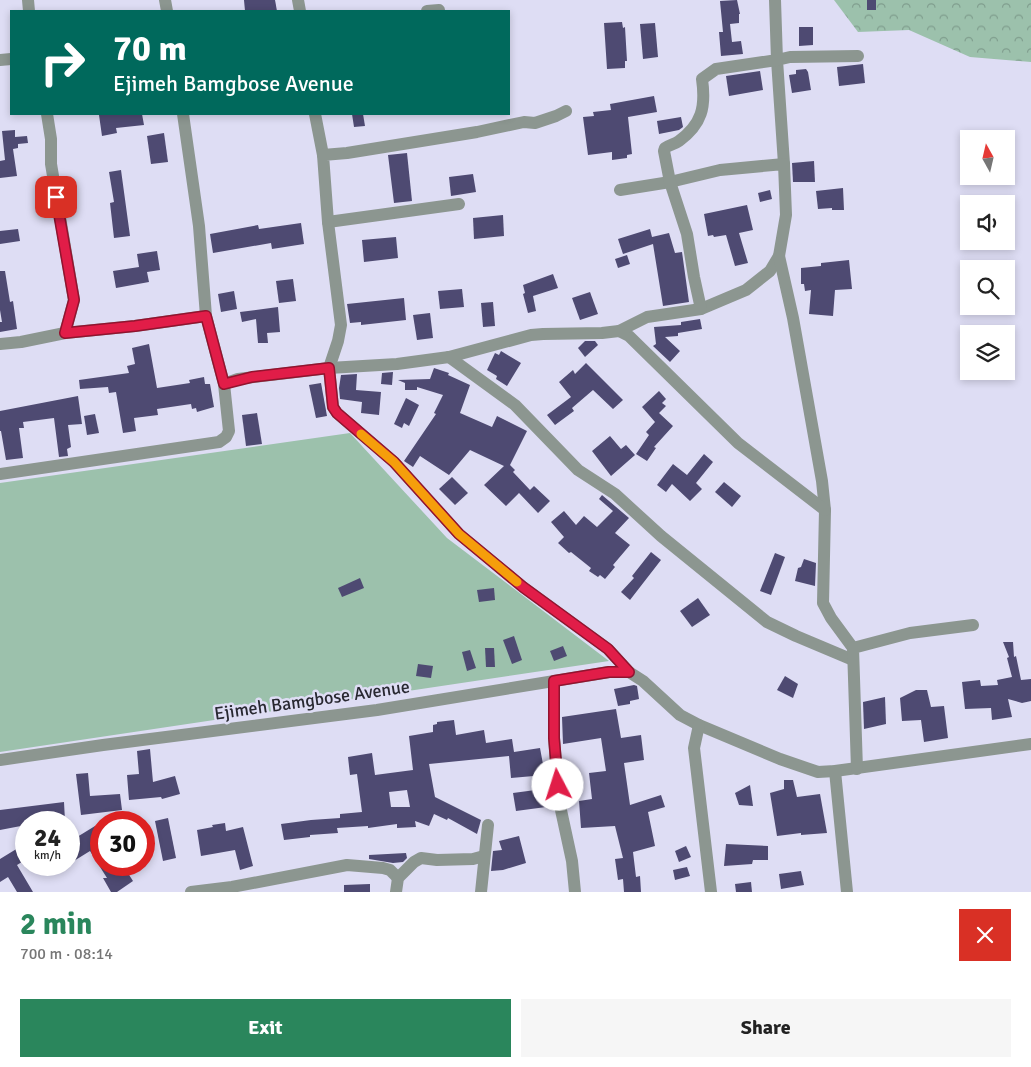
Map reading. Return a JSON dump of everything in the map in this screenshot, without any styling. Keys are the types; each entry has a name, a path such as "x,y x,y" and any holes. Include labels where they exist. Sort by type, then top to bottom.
{"street":[{"path":"224,384 252,377 329,368 397,364 449,357 531,335 619,331 647,317 701,309 746,290 770,272 779,256 786,215 777,60 776,0"},
{"path":"701,309 687,234 670,182 664,151 668,146 677,142 693,129 700,119 704,90 702,79 716,69 777,60 790,56 858,56"},
{"path":"323,155 347,153 477,132 524,122 535,122 566,112"},
{"path":"47,115 51,139 51,164 74,300 65,333"},
{"path":"0,474 219,442 226,437 229,431 224,384 206,316 199,226 183,115"},
{"path":"315,115 323,155 328,222 342,324 329,368 333,407 337,413 394,462 459,534 523,587 608,649 629,672 643,681 680,715 699,725 818,772 858,769 1031,744"},
{"path":"620,190 670,182 720,170 784,164"},
{"path":"328,222 459,204"},
{"path":"779,256 793,318 822,481 825,510 823,603 853,654 858,769"},
{"path":"0,344 21,342 65,333 206,316"},
{"path":"619,331 629,336 738,443 825,510"},
{"path":"449,357 515,405 578,470 616,494 662,536 767,622 796,636 853,654 910,633 973,625"},
{"name":"Ejimeh Bamgbose Avenue","path":"0,760 377,710 609,672 629,672"},
{"path":"554,681 554,738 559,801 572,861 575,892"},
{"path":"699,725 694,748 711,892"},
{"path":"834,771 847,892"},
{"path":"481,892 488,825"},
{"path":"396,892 398,878 414,862 422,858 437,860 473,859 484,856"},
{"path":"191,892 232,887 347,865 383,868 390,870 398,878"}],"green space":[{"path":"834,0 1031,0 1031,62 970,57 909,30 858,32"},
{"path":"350,433 447,538 609,661 0,752 0,483"}],"building":[{"path":"244,0 275,0 277,10 245,10"},
{"path":"737,0 740,14 739,23 730,24 732,42 741,41 743,54 721,56 719,32 723,32 720,1"},
{"path":"867,0 876,0 876,10 867,10"},
{"path":"622,22 623,28 625,27 627,61 625,61 625,68 607,69 604,23"},
{"path":"655,23 658,57 643,59 640,24"},
{"path":"799,27 813,27 813,45 799,46"},
{"path":"863,64 865,83 839,86 837,67"},
{"path":"806,69 811,90 792,93 789,75 796,74 796,70"},
{"path":"760,71 763,90 729,96 726,76"},
{"path":"654,96 657,112 628,117 632,154 627,155 627,158 612,160 612,152 588,155 583,117 594,116 593,112 611,110 610,104"},
{"path":"99,115 142,115 144,125 116,128 117,133 102,136"},
{"path":"352,115 363,115 365,126 354,127"},
{"path":"681,117 683,127 679,130 659,134 657,121"},
{"path":"15,130 15,137 27,136 28,143 18,144 18,148 13,149 17,176 0,178 0,161 5,160 2,131"},
{"path":"164,133 168,162 151,164 147,136"},
{"path":"407,153 412,201 394,203 388,155"},
{"path":"814,161 815,182 793,182 792,163"},
{"path":"121,170 130,236 114,238 110,203 114,202 109,172"},
{"path":"473,174 476,192 451,196 449,177"},
{"path":"843,188 844,210 832,210 832,208 818,209 816,191"},
{"path":"770,190 772,199 760,202 758,193"},
{"path":"747,205 753,230 739,233 748,263 735,266 726,235 708,236 704,214"},
{"path":"503,215 504,236 474,239 473,218"},
{"path":"301,223 304,244 272,249 271,243 213,253 210,234 258,225 259,229"},
{"path":"18,229 20,241 0,244 0,231"},
{"path":"650,229 652,237 669,233 675,253 682,252 689,302 663,306 653,244 623,254 618,239"},
{"path":"396,237 398,258 364,262 362,240"},
{"path":"157,251 160,270 147,272 149,282 116,288 113,271 139,267 137,254"},
{"path":"627,255 630,264 618,268 615,259"},
{"path":"849,260 852,289 835,290 833,316 809,314 811,290 805,291 804,284 801,284 801,268 821,266 821,263"},
{"path":"0,271 5,271 10,302 13,301 17,329 0,332 0,322 2,322 0,310"},
{"path":"553,274 558,288 533,296 536,311 528,313 523,294 525,293 523,285"},
{"path":"293,279 296,301 279,303 276,281"},
{"path":"462,289 464,307 440,309 438,291"},
{"path":"234,291 237,309 221,312 218,294"},
{"path":"590,292 598,314 580,320 572,298"},
{"path":"404,298 406,320 361,325 361,322 350,323 347,304"},
{"path":"493,302 495,326 483,327 481,303"},
{"path":"278,307 280,332 267,333 268,343 258,343 256,319 242,322 240,312"},
{"path":"430,313 433,338 417,340 413,315"},
{"path":"700,319 702,329 678,333 678,336 665,337 680,351 670,362 653,346 656,344 654,327 681,325 681,322"},
{"path":"585,341 595,341 598,345 585,357 578,348"},
{"path":"149,344 157,388 190,383 189,380 204,377 205,384 210,384 214,407 197,412 196,408 192,409 191,404 157,409 158,415 134,418 136,431 123,433 116,392 109,393 108,387 80,389 79,380 129,373 127,366 135,364 132,348"},
{"path":"501,351 521,363 507,386 496,379 497,376 487,370 495,353 499,355"},
{"path":"586,363 623,400 613,409 593,390 572,408 574,411 555,425 547,415 571,397 559,382 573,370 575,374"},
{"path":"434,368 449,373 448,375 470,385 460,413 492,427 497,416 527,431 510,465 515,470 513,472 530,490 534,486 550,501 538,513 519,493 506,506 484,485 504,466 470,450 449,475 420,456 413,467 404,461 436,414 434,413 443,395 417,387 417,390 405,390 405,383 398,380 430,379"},
{"path":"393,372 392,385 381,384 382,373"},
{"path":"357,374 356,390 381,392 379,415 361,413 362,402 340,399 341,375"},
{"path":"321,383 327,416 316,418 309,385"},
{"path":"659,391 666,399 662,403 666,406 659,413 673,426 654,447 656,448 647,461 636,454 649,435 646,432 655,422 642,407"},
{"path":"78,396 82,424 68,425 71,447 67,449 68,456 59,457 54,418 23,422 24,428 19,428 23,458 6,460 0,431 0,411"},
{"path":"406,398 419,405 409,426 404,423 402,428 394,424"},
{"path":"257,413 262,444 246,446 242,415"},
{"path":"95,414 99,433 87,435 84,416"},
{"path":"610,436 621,449 626,445 635,455 611,476 592,451"},
{"path":"704,454 713,462 696,483 702,489 690,501 672,484 666,492 657,485 673,464 687,475"},
{"path":"452,477 468,493 455,505 439,489"},
{"path":"724,482 741,496 732,507 715,492"},
{"path":"602,495 629,518 615,533 630,545 613,565 615,567 605,579 589,571 591,568 558,543 564,537 551,522 564,511 576,525 584,516 597,527 613,511 599,499"},
{"path":"651,552 661,560 630,600 621,592 634,578 632,576"},
{"path":"775,553 785,557 771,595 760,591"},
{"path":"804,559 816,563 815,586 795,581 798,568 801,567"},
{"path":"360,578 364,588 342,597 338,588"},
{"path":"494,588 495,600 479,602 477,590"},
{"path":"698,598 710,615 692,627 680,611"},
{"path":"514,636 522,660 512,664 503,640"},
{"path":"1003,642 1013,642 1014,657 1016,656 1021,680 1031,679 1031,701 1022,703 1008,699 1012,717 992,720 991,708 965,709 962,682 980,680 981,686 998,685 997,680 1012,677 1007,658 1009,657"},
{"path":"563,646 567,656 554,661 550,651"},
{"path":"485,648 494,648 495,667 486,667"},
{"path":"470,650 476,668 467,671 462,652"},
{"path":"418,664 433,666 431,678 416,676"},
{"path":"785,676 798,684 793,698 777,690"},
{"path":"637,686 639,699 630,701 630,704 618,706 614,689"},
{"path":"916,690 927,690 931,707 944,706 948,738 924,742 921,720 902,721 900,698"},
{"path":"885,697 886,724 864,729 863,702"},
{"path":"616,709 621,738 641,735 644,760 624,763 630,805 661,795 665,807 648,812 655,846 633,852 636,877 640,876 641,892 624,892 623,879 618,880 615,859 623,858 615,826 581,828 579,801 592,799 589,773 606,771 601,738 563,744 562,717"},
{"path":"454,720 456,735 484,730 486,743 512,739 514,752 540,748 545,775 511,778 509,756 429,764 435,797 481,820 477,834 448,818 447,820 434,814 429,826 415,821 416,827 397,828 397,824 368,828 368,826 337,828 338,833 310,835 310,837 284,840 281,824 340,818 340,814 362,812 357,774 350,775 348,757 372,753 375,775 413,770 409,736 433,732 433,725 437,724 437,722","holes":["407,790 410,807 391,807 389,792"]},
{"path":"150,749 153,782 175,776 180,794 162,799 161,797 129,800 127,775 139,774 137,751"},
{"path":"88,773 90,796 120,794 122,810 90,811 90,814 81,815 76,774"},
{"path":"784,780 793,780 797,797 820,794 827,833 801,835 801,833 777,836 770,793 784,789"},
{"path":"750,785 753,806 739,805 735,793"},
{"path":"543,789 546,807 516,811 513,793"},
{"path":"64,802 64,811 15,811 15,827 0,830 0,810"},
{"path":"168,818 176,858 163,861 155,821"},
{"path":"225,823 226,831 243,827 253,866 240,870 235,850 201,856 197,830"},
{"path":"90,829 90,851 80,857 80,835"},
{"path":"519,836 526,863 503,870 491,871 493,851 502,850 499,841"},
{"path":"726,844 768,846 768,860 753,860 752,864 724,866"},
{"path":"686,846 691,857 679,862 675,851"},
{"path":"15,850 15,876 24,876 33,892 17,892 8,877 0,882 0,859"},
{"path":"406,853 407,858 403,862 393,863 369,859 369,855"},
{"path":"687,867 690,876 675,880 673,870"},
{"path":"801,871 804,885 781,889 779,874"},
{"path":"106,876 130,876 133,881 117,892 111,892 103,878 107,878"},
{"path":"751,882 752,892 736,892 735,884"},
{"path":"370,884 370,892 344,892 344,885"}],"slow traffic":[{"path":"361,434 394,462 459,534 517,582"}],"route":[{"path":"56,197 74,300 65,333 206,316 224,384 252,377 329,368 333,407 337,413 394,462 459,534 523,587 608,649 629,672 609,672 554,681 554,738 558,785"}]}
